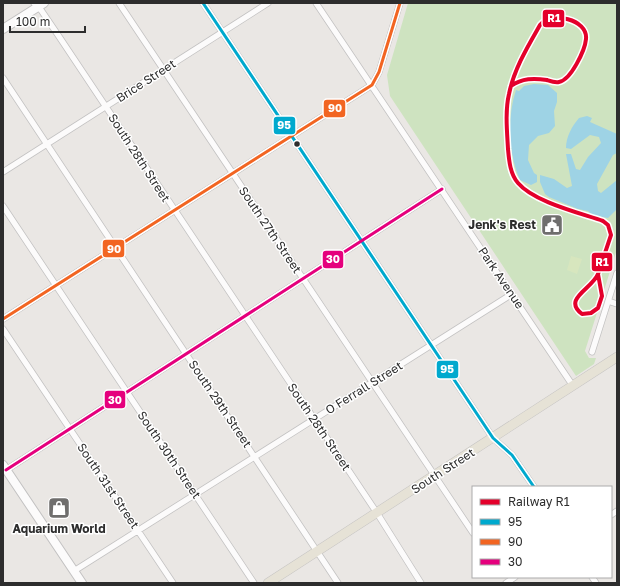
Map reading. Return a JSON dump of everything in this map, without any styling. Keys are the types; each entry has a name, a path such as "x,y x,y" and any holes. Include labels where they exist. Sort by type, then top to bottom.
{"main road":[{"name":"South Street","path":"268,583 617,357"}],"street":[{"name":"South 27th Street","path":"119,3 472,532"},
{"path":"203,3 493,438 512,455 533,486"},
{"name":"Brice Street","path":"3,172 268,3"},
{"name":"Park Avenue","path":"316,3 573,386"},
{"path":"3,319 291,137 373,88 380,72 400,3"},
{"path":"3,29 38,5"},
{"name":"South 28th Street","path":"38,5 174,211 377,513 421,583"},
{"name":"South 29th Street","path":"3,78 185,354 256,457 338,583"},
{"path":"82,583 4,468 70,429 442,189"},
{"name":"South 30th Street","path":"3,206 254,583"},
{"path":"592,352 617,273"},
{"name":"O Ferrall Street","path":"74,571 512,294"},
{"path":"608,301 617,304"},
{"name":"South 31st Street","path":"3,329 173,583"}],"green space":[{"path":"408,3 617,3 617,249 585,351 589,358 596,358 594,364 576,376 390,96 387,75"},
{"path":"571,256 582,259 577,274 567,270"}],"water":[{"path":"534,84 548,85 557,93 557,102 554,111 555,126 549,133 538,136 529,145 528,160 534,173 537,175 537,182 531,185 520,180 516,169 511,147 510,123 516,90 519,91 524,86"},
{"path":"587,116 592,118 590,122 617,134 617,153 613,155 597,184 598,191 601,193 617,180 617,209 608,218 592,215 588,211 578,209 549,197 545,194 540,182 540,175 554,179 567,188 572,186 566,154 571,154 576,169 580,170 588,157 601,143 599,137 590,135 571,149 566,148 568,136 574,125 579,118"}],"rail line":[{"name":"R1","path":"511,86 519,81 528,79 542,79 553,82 564,80 577,64 585,44 585,32 581,26 568,19 560,18 552,18 540,25 522,58 511,85 507,114 508,149 510,167 513,175 525,190 546,201 603,221 608,225 611,235 598,274 602,296 598,308 591,313 582,314 577,309 575,304 580,294 598,274"}],"transit line":[{"name":"95","path":"203,3 493,438 512,455 533,486"},
{"name":"90","path":"3,319 372,85 379,72 400,3"},
{"name":"30","path":"6,470 442,189"}],"place":[{"name":"Jenk's Rest","path":"552,225"},
{"name":"Aquarium World","path":"59,508"}]}
